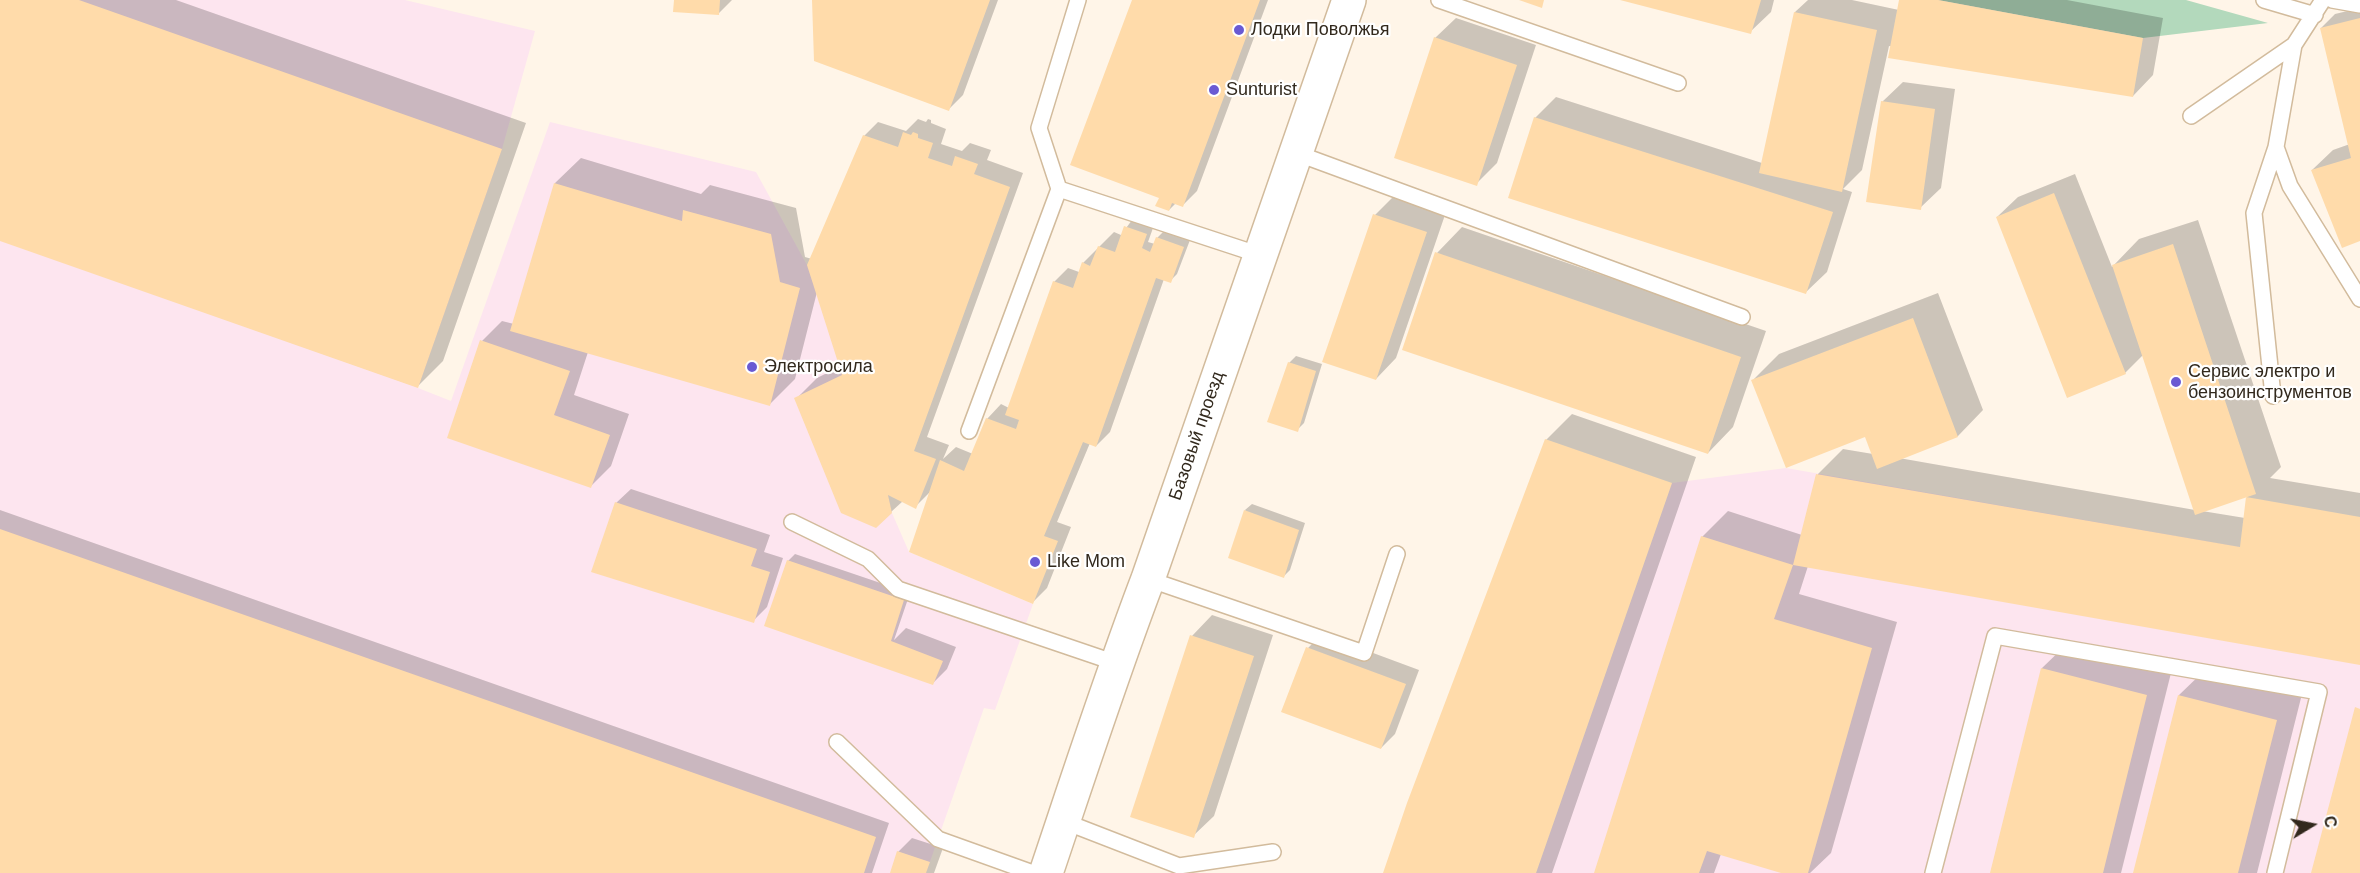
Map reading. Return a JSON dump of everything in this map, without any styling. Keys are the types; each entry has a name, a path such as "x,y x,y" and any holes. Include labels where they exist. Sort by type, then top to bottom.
{"street":[{"name":"Базовый проезд","path":"1046,873 1116,663 1148,579 1349,0"}],"lane":[{"path":"969,431 1059,189 1039,128 1078,0"},
{"path":"1439,0 1678,83"},
{"path":"2264,0 2315,15"},
{"path":"2191,116 2294,45 2323,0"},
{"path":"2332,0 2360,5"},
{"path":"2272,396 2254,213 2276,147 2294,45"},
{"path":"2276,147 2290,186 2360,299"},
{"path":"1296,153 1742,317"},
{"path":"1059,189 1260,255"},
{"path":"792,522 868,559 898,589 1116,663"},
{"path":"1148,579 1364,653 1397,554"},
{"path":"1933,873 1995,636 2319,692 2275,873"},
{"path":"837,742 938,839 1034,873"},
{"path":"1063,821 1179,866 1273,852"}],"shaded area":[{"path":"0,0 405,0 535,31 502,149 418,388 451,401 550,122 756,172 807,265 888,495 892,513 909,552 1033,604 995,710 984,708 926,873 0,873"},
{"path":"1786,468 2360,568 2360,873 1536,873 1672,483"}],"green space":[{"path":"1938,0 2186,0 2268,23 2143,38"}],"building":[{"path":"0,0 79,0 502,149 418,388 0,241"},
{"path":"674,0 720,0 719,15 673,12"},
{"path":"812,0 990,0 949,111 814,61"},
{"path":"1132,0 1260,0 1183,207 1172,203 1169,211 1155,206 1159,198 1070,165"},
{"path":"1519,0 1544,0 1542,8"},
{"path":"1620,0 1761,0 1751,34"},
{"path":"1899,0 1938,0 2143,38 2133,97 1888,58"},
{"path":"1794,12 1877,30 1842,192 1759,173"},
{"path":"2360,18 2360,241 2342,248 2311,170 2351,158 2320,28"},
{"path":"1434,37 1517,65 1477,186 1394,158"},
{"path":"1881,101 1935,109 1921,210 1866,202"},
{"path":"1534,117 1833,212 1806,294 1508,198"},
{"path":"903,132 911,135 913,132 918,134 918,138 933,143 928,158 952,166 955,156 978,164 974,174 1010,187 914,451 936,459 916,509 888,495 892,513 876,528 841,513 794,398 842,375 807,265 863,135 898,147"},
{"path":"554,183 682,221 683,210 771,234 780,282 800,288 770,406 510,331"},
{"path":"2054,193 2126,374 2067,398 1996,217"},
{"path":"1373,214 1427,232 1376,380 1322,362"},
{"path":"1124,226 1147,234 1142,248 1150,252 1156,237 1184,247 1171,283 1156,278 1096,447 1083,442 1044,536 1058,541 1033,604 909,552 940,460 964,471 986,418 1016,429 1019,420 1005,415 1053,281 1073,288 1082,262 1090,266 1098,246 1115,252"},
{"path":"2173,244 2256,494 2195,515 2112,265"},
{"path":"1435,252 1741,357 1708,454 1402,350"},
{"path":"1913,318 1958,437 1877,469 1865,437 1786,468 1751,380"},
{"path":"480,340 570,371 554,415 610,435 591,488 447,438"},
{"path":"1288,362 1316,371 1298,432 1267,422"},
{"path":"1545,439 1672,483 1536,873 1383,873 1407,803"},
{"path":"1816,474 2240,547 2246,497 2360,517 2360,665 1793,565"},
{"path":"615,502 757,549 751,566 770,572 754,623 591,572"},
{"path":"1244,510 1299,530 1284,578 1228,558"},
{"path":"0,529 876,837 864,873 0,873"},
{"path":"1701,536 1793,565 1774,619 1872,648 1808,873 1781,873 1707,851 1699,873 1594,873"},
{"path":"787,560 904,600 891,641 943,661 933,685 764,626"},
{"path":"1190,635 1254,656 1194,838 1130,817"},
{"path":"1306,647 1406,684 1381,749 1281,712"},
{"path":"2041,668 2147,695 2103,873 1990,873"},
{"path":"2178,695 2277,720 2238,873 2133,873"},
{"path":"2355,707 2360,709 2360,873 2311,873"},
{"path":"897,851 930,862 926,873 890,873"}],"place":[{"name":"Лодки Поволжья","path":"1239,30"},
{"name":"Sunturist","path":"1214,90"},
{"name":"Электросила","path":"752,367"},
{"name":"Сервис электро и бензоинструментов","path":"2176,382"},
{"name":"Like Mom","path":"1035,562"}]}
